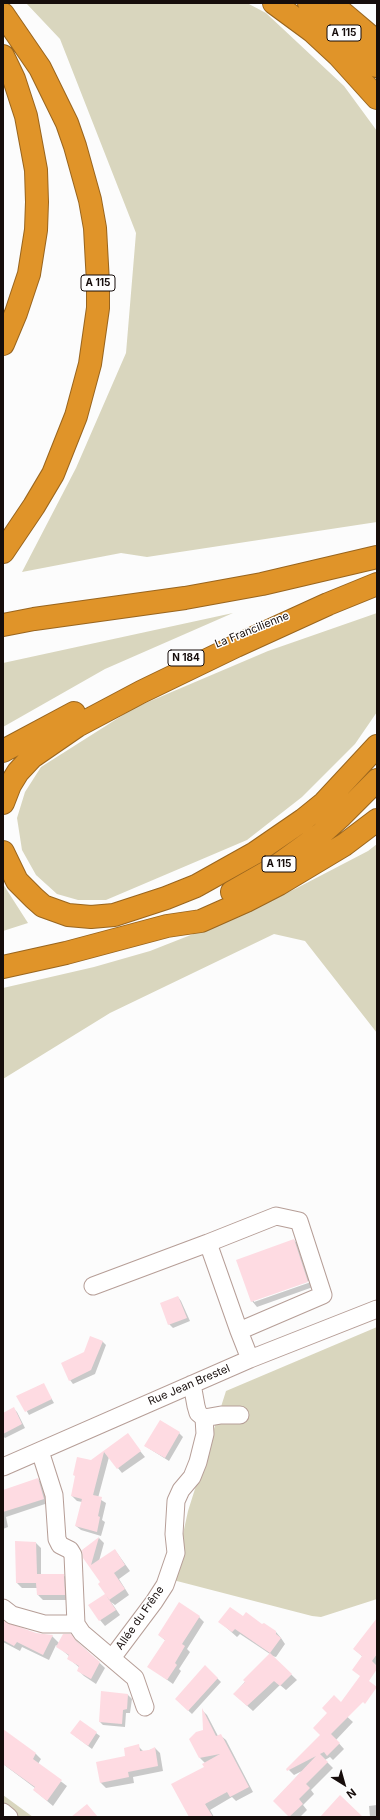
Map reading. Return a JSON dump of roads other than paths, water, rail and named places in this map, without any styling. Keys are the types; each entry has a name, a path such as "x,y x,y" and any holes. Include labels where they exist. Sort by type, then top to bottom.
{"highway":[{"path":"274,3 312,31 334,51 377,98"},
{"name":"A 115","path":"309,3 334,24 377,66"},
{"path":"330,3 377,42"},
{"name":"A 115","path":"3,14 40,68 64,116 75,146 90,200 96,242 98,283 98,308 91,357 84,390 76,416 52,474 34,506 3,552"},
{"path":"3,56 14,79 26,116 36,170 37,202 36,230 29,274 16,313 3,344"},
{"path":"3,625 101,609 185,598 262,584 377,557"},
{"path":"3,804 10,785 18,772 32,757 77,726 161,682 268,631 377,583"},
{"name":"La Francilienne","path":"3,751 107,695 230,638 308,607 377,583"},
{"path":"3,618 101,609"},
{"path":"3,852 17,881 43,906 57,912 81,917 104,916 121,913 196,886 255,853 303,820 324,802 377,746"},
{"name":"A 115","path":"3,967 66,953 168,926 181,914 220,898 274,868 326,830 377,780"},
{"path":"168,926 201,920 246,901 312,866 344,845 377,820"}],"street":[{"path":"93,1286 276,1216 299,1221 322,1295 239,1331"},
{"path":"208,1243 250,1359"},
{"name":"Rue Jean Brestel","path":"3,1467 250,1359 377,1310"},
{"path":"192,1384 198,1413 204,1418 221,1415 240,1415"},
{"name":"Allée du Frêne","path":"112,1658 165,1585 176,1553 174,1534 176,1501 181,1490 192,1477 198,1462 205,1434 204,1418"},
{"path":"40,1450 54,1495 57,1539 60,1545 70,1550 73,1555 76,1624 82,1633 135,1678 146,1707"},
{"path":"3,1608 12,1615 44,1624 76,1624"},
{"path":"3,1812 9,1817"}]}
